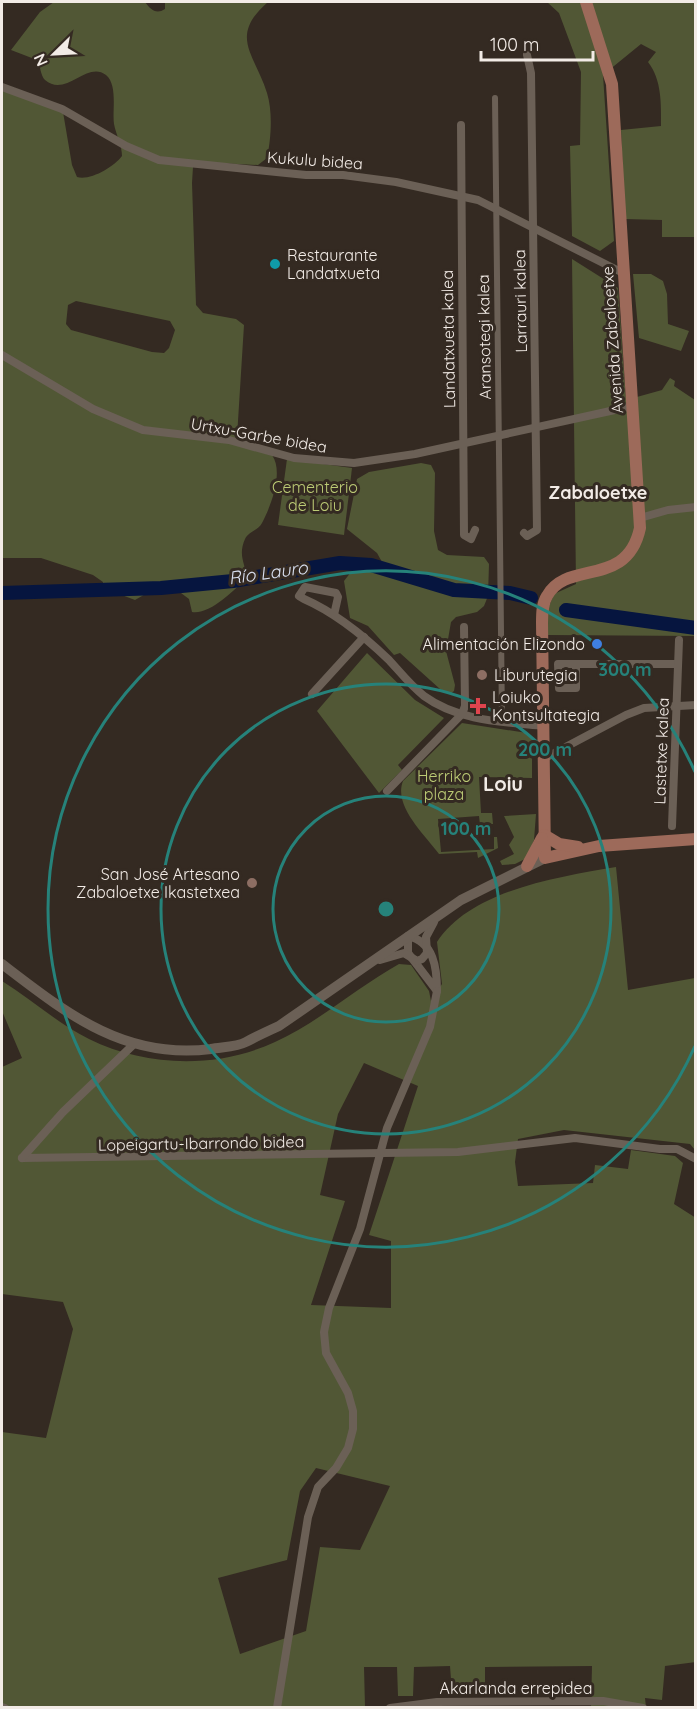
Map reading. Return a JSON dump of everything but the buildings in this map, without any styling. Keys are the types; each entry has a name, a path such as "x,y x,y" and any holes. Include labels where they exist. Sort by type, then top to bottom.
{"main road":[{"name":"Avenida Zabaloetxe","path":"543,726 542,623 544,600 552,589 578,576 615,565 630,554 638,537 640,518 612,84 586,2"},
{"path":"543,726 545,858"},
{"path":"544,833 559,844 585,848"},
{"path":"527,866 544,833"},
{"path":"2,964 74,1017 112,1037 134,1044 174,1050 199,1050 228,1046 246,1042 250,1038 279,1026 440,914 487,885 545,858 585,848 636,842 696,839"},
{"path":"2,957 60,1000 119,1033 149,1041 175,1044 198,1044 244,1035 250,1038"}],"street":[{"name":"Larrauri kalea","path":"524,533 527,536 537,530 531,73 527,55"},
{"name":"Kukulu bidea","path":"2,87 62,109 126,146 159,160 306,175 343,175 396,182 477,200 623,273"},
{"name":"Aransotegi kalea","path":"495,98 501,721"},
{"name":"Landatxueta kalea","path":"461,125 464,535 471,539 475,530"},
{"name":"Urtxu-Garbe bidea","path":"2,355 93,409 127,425 152,432 229,440 294,458 354,463 633,406"},
{"path":"640,518 668,510 696,507"},
{"path":"334,615 338,597 336,593 305,587 301,591 299,596 334,615 364,637 424,696 462,714 543,726"},
{"path":"387,791 462,714 465,706 464,627"},
{"path":"312,694 364,637"},
{"name":"Lastetxe kalea","path":"672,826 679,640"},
{"path":"576,664 678,664"},
{"path":"543,759 626,715 644,708 696,705"},
{"path":"411,959 422,959 427,953 429,928 440,914"},
{"path":"277,1707 308,1517 318,1487 336,1468 348,1448 353,1429 353,1411 348,1393 326,1353 324,1332 329,1308 360,1229 387,1128 430,1027 437,991 433,958 420,938 408,936 406,945 411,959"},
{"path":"362,967 404,953 437,991"},
{"name":"Lopeigartu-Ibarrondo bidea","path":"134,1044 63,1112 22,1158 458,1152 575,1138 660,1149 677,1149 696,1159"},
{"name":"Akarlanda errepidea","path":"390,1707 437,1702 603,1701 643,1707"}],"green space":[{"path":"54,2 145,2 151,9 159,11 165,9 165,2 268,2 256,14 249,26 247,36 251,56 269,100 271,126 267,158 258,165 200,162 193,167 192,183 196,305 203,313 236,319 244,325 237,437 239,441 272,455 277,470 275,489 262,523 247,536 243,545 242,556 246,579 214,606 199,612 192,612 189,599 181,593 149,592 135,600 103,588 103,582 93,575 41,558 2,558 2,88 63,112 72,165 77,177 88,177 101,172 122,156 114,124 112,85 106,75 91,72 61,85 53,84 43,78 37,60 11,50 40,12","holes":["76,301 170,321 175,330 169,348 164,353 152,352 71,330 66,324 68,305"]},
{"path":"547,2 695,2 695,237 662,237 662,220 625,219 621,130 661,126 658,84 648,62 656,52 641,44 603,75 614,241 600,251 572,236 570,146 580,145 581,72 559,13"},
{"path":"572,259 618,288 626,400 662,390 670,378 675,381 674,386 695,400 695,636 548,635 548,609 554,594 576,584"},
{"path":"633,274 651,274 663,281 667,294 668,324 689,331 681,351 639,338"},
{"name":"Cementerio de Loiu","path":"287,459 352,468 344,535 278,525"},
{"path":"421,463 431,465 435,473 434,531 438,550 447,555 484,557 489,564 488,596 484,606 477,612 456,617 451,622 446,651 455,685 454,691 450,694 440,689 400,653 394,655 368,626 350,618 344,581 351,572 376,569 382,562 377,553 347,529 357,479 369,472"},
{"path":"367,653 415,700 444,718 398,765 402,770 379,793 317,711"},
{"name":"Herriko plaza","path":"462,723 527,733 532,739 532,778 479,777 481,813 492,813 493,824 480,825 479,816 438,819 441,852 494,849 494,837 497,837 498,848 478,858 477,852 439,854 412,820 402,800 403,781"},
{"path":"536,814 534,840 527,858 515,864 502,865 500,861 514,854 509,845 514,837 504,816"},
{"path":"616,867 628,990 695,978 695,1150 690,1144 564,1130 518,1139 515,1162 518,1186 593,1183 595,1165 628,1169 631,1150 675,1156 683,1163 674,1204 696,1218 696,1662 665,1666 662,1700 645,1698 646,1707 591,1707 592,1666 485,1667 485,1694 452,1693 450,1666 414,1667 413,1696 398,1696 397,1667 364,1667 365,1707 2,1707 2,1432 46,1438 73,1329 63,1302 2,1294 2,1067 22,1058 2,1011 2,981 66,1026 111,1048 134,1055 182,1061 229,1057 253,1051 291,1034 399,964 411,965 429,991 431,1001 442,984 437,942 452,924 471,910 493,898 543,881","holes":["364,1063 418,1086 369,1235 391,1241 391,1308 311,1305 345,1201 320,1195 338,1114","316,1468 390,1486 360,1550 320,1547 306,1631 240,1654 218,1578 287,1560 300,1491"]}],"waterway":[{"name":"Río Lauro","path":"2,593 161,588 233,581 340,563 371,565 454,590 510,593 531,598"},
{"name":"Río Lauro","path":"566,610 696,628"}],"place":[{"name":"Restaurante Landatxueta","path":"275,264"},
{"name":"Alimentación Elizondo","path":"597,644"},
{"name":"Liburutegia","path":"482,675"},
{"name":"Loiuko Kontsultategia","path":"478,706"},
{"name":"San José Artesano Zabaloetxe Ikastetxea","path":"252,883"}],"district":[{"name":"Zabaloetxe","path":"598,493"},
{"name":"Loiu","path":"503,784"}]}
